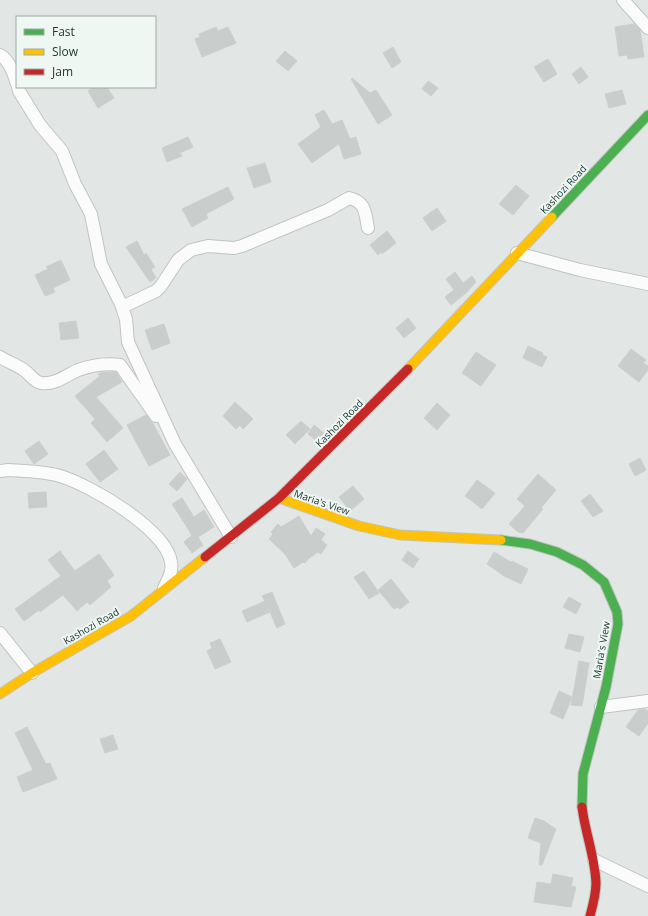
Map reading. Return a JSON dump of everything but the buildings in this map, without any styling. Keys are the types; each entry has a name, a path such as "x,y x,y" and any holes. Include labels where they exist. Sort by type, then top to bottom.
{"main road":[{"name":"Kashozi Road","path":"0,694 32,673 131,616 279,498 402,376 648,115"},
{"name":"Maria's View","path":"279,498 358,526 400,535 502,540 530,544 558,552 582,564 604,582 618,618 618,624 601,707 586,756 582,785 582,812 594,860 597,889 590,916"}],"street":[{"path":"623,0 648,28"},
{"path":"0,55 10,65 16,83"},
{"path":"17,88 40,124 62,151 75,184 92,214 100,264 122,307 126,319 128,342 175,444"},
{"path":"122,307 156,291 178,260 191,250 208,246 234,248 242,246 328,210 349,198 359,201 363,206 368,228"},
{"path":"517,253 580,270 648,284"},
{"path":"0,357 24,370 36,381 41,383 62,379 92,366 106,363 120,365 175,444 231,536"},
{"path":"0,471 60,476 104,496 125,509 145,525 159,539 170,557 172,572 163,591"},
{"path":"0,633 32,673"},
{"path":"601,707 648,701"},
{"path":"594,860 648,886"},
{"path":"636,880 648,875"}],"traffic: fast":[{"path":"552,217 648,115"},
{"path":"501,540 530,544 557,552 583,565 604,582 617,612 618,624 606,687 583,774 582,807"}],"traffic: slow":[{"path":"408,369 552,217"},
{"path":"279,498 359,526 400,535 501,540"},
{"path":"0,694 32,673 131,616 205,557"}],"traffic: jam":[{"path":"205,557 279,498 408,369"},
{"path":"582,807 594,864 596,883 590,916"}]}
